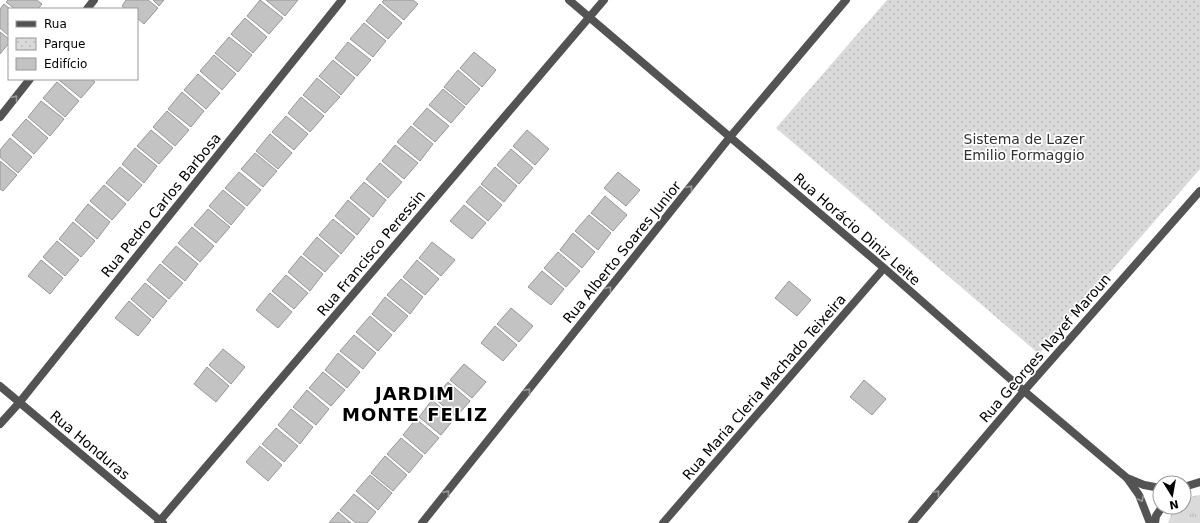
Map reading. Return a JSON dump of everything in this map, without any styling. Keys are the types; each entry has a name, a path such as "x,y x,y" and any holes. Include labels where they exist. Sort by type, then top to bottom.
{"street":[{"path":"88,8 94,0"},
{"name":"Rua Pedro Carlos Barbosa","path":"0,424 20,403 342,0"},
{"name":"Rua Horácio Diniz Leite","path":"569,0 590,16 884,268 1024,391 1127,478 1139,495 1150,523"},
{"name":"Rua Francisco Peressin","path":"160,522 604,0"},
{"name":"Rua Alberto Soares Junior","path":"422,523 730,137 846,0"},
{"path":"0,117 29,80"},
{"name":"Rua Georges Nayef Maroun","path":"912,523 1024,391 1200,191"},
{"name":"Rua Maria Cleria Machado Teixeira","path":"663,523 884,268"},
{"name":"Rua Honduras","path":"0,386 160,522"},
{"name":"Rua Horácio Diniz Leite","path":"1127,478 1152,486"}],"green space":[{"name":"Sistema de Lazer Emilio Formaggio","path":"887,0 1200,0 1200,169 1039,354 776,128"},
{"path":"1200,495 1200,523 1168,523 1171,515 1192,515 1193,496"}],"building":[{"path":"8,0 37,0 42,4 39,8 14,8 6,2"},
{"path":"126,0 148,0 158,8 144,24 138,19 138,8 125,8 122,6"},
{"path":"153,0 164,0 159,6"},
{"path":"260,0 283,18 269,34 247,16"},
{"path":"266,0 298,0 285,16"},
{"path":"384,0 413,0 418,4 404,20 382,2"},
{"path":"4,4 9,8 8,35 0,28 0,9"},
{"path":"380,4 402,23 388,39 366,21"},
{"path":"245,18 267,37 253,53 231,34"},
{"path":"364,23 386,41 373,57 350,39"},
{"path":"0,32 8,38 8,44 0,54"},
{"path":"229,37 252,55 238,72 215,53"},
{"path":"348,42 371,60 357,76 335,58"},
{"path":"474,52 496,70 482,87 460,68"},
{"path":"214,55 236,74 222,90 200,71"},
{"path":"333,60 355,78 341,95 319,76"},
{"path":"458,70 480,89 466,105 444,87"},
{"path":"198,74 220,93 206,109 184,90"},
{"path":"317,78 340,97 325,113 303,95"},
{"path":"59,80 92,80 95,82 81,98"},
{"path":"57,82 79,101 65,117 43,98"},
{"path":"443,89 465,107 451,123 429,105"},
{"path":"182,92 204,111 191,127 168,109"},
{"path":"301,97 324,116 310,132 288,113"},
{"path":"41,101 64,119 50,136 28,117"},
{"path":"427,108 449,126 435,142 413,124"},
{"path":"167,111 189,130 175,146 153,127"},
{"path":"286,116 308,134 294,150 272,132"},
{"path":"26,119 48,138 34,154 12,135"},
{"path":"411,126 433,144 420,161 397,142"},
{"path":"151,130 173,148 159,164 137,146"},
{"path":"527,130 549,149 535,165 513,146"},
{"path":"270,134 292,153 278,169 256,151"},
{"path":"10,138 32,157 18,173 0,157 0,150"},
{"path":"395,145 418,163 404,179 382,161"},
{"path":"135,148 157,166 144,183 122,164"},
{"path":"511,149 533,168 519,184 497,165"},
{"path":"255,153 277,171 263,187 241,169"},
{"path":"0,161 17,175 3,191 0,189"},
{"path":"380,163 402,182 388,198 366,179"},
{"path":"120,167 142,185 128,201 106,183"},
{"path":"495,167 517,186 504,202 481,184"},
{"path":"239,172 261,190 247,206 225,188"},
{"path":"618,172 640,190 626,206 604,188"},
{"path":"364,182 386,200 373,217 350,198"},
{"path":"104,185 126,204 112,220 90,201"},
{"path":"480,186 502,205 488,221 466,202"},
{"path":"223,190 245,208 231,225 209,206"},
{"path":"605,196 627,215 613,231 591,213"},
{"path":"348,200 370,219 357,235 335,216"},
{"path":"88,204 110,222 97,239 75,220"},
{"path":"464,205 486,223 472,239 450,221"},
{"path":"208,209 230,227 216,243 194,225"},
{"path":"589,215 611,233 598,250 575,231"},
{"path":"333,219 355,237 341,254 319,235"},
{"path":"73,222 95,241 81,257 59,239"},
{"path":"192,227 214,246 200,262 178,243"},
{"path":"573,233 595,252 582,268 560,250"},
{"path":"317,237 339,256 325,272 303,254"},
{"path":"57,241 79,260 65,276 43,257"},
{"path":"432,242 455,260 441,276 419,258"},
{"path":"176,246 198,264 185,281 162,262"},
{"path":"558,252 580,271 566,287 544,268"},
{"path":"301,256 323,274 310,291 288,272"},
{"path":"41,260 63,278 50,294 28,276"},
{"path":"417,260 439,279 425,295 403,277"},
{"path":"160,264 183,283 169,299 147,280"},
{"path":"542,271 564,289 551,305 528,287"},
{"path":"286,275 308,293 294,309 272,291"},
{"path":"401,279 423,297 410,314 387,295"},
{"path":"789,281 811,300 797,316 775,298"},
{"path":"145,283 167,301 153,318 131,299"},
{"path":"270,293 292,312 278,328 256,310"},
{"path":"385,297 408,316 394,332 372,314"},
{"path":"129,301 151,320 138,336 115,318"},
{"path":"511,308 533,326 519,342 497,324"},
{"path":"370,316 392,335 378,351 356,332"},
{"path":"495,326 517,345 503,361 481,343"},
{"path":"354,335 376,353 363,369 340,351"},
{"path":"223,349 245,367 231,384 209,365"},
{"path":"338,353 360,372 347,388 325,370"},
{"path":"464,364 486,382 472,398 450,380"},
{"path":"207,367 229,386 216,402 194,384"},
{"path":"323,372 345,390 331,406 309,388"},
{"path":"864,380 886,399 872,415 850,397"},
{"path":"448,382 470,401 456,417 434,398"},
{"path":"307,390 329,409 316,425 293,407"},
{"path":"432,400 454,419 441,435 419,417"},
{"path":"291,409 313,427 300,444 278,425"},
{"path":"416,419 439,438 425,454 403,435"},
{"path":"276,428 298,446 284,462 262,444"},
{"path":"401,438 423,456 409,473 387,454"},
{"path":"260,446 282,465 268,481 246,462"},
{"path":"385,456 407,475 393,491 371,473"},
{"path":"370,475 392,493 378,510 356,491"},
{"path":"354,494 376,512 367,523 356,523 340,510"},
{"path":"338,512 351,523 329,523"}],"district":[{"name":"JARDIM MONTE FELIZ","path":"415,403"}]}
